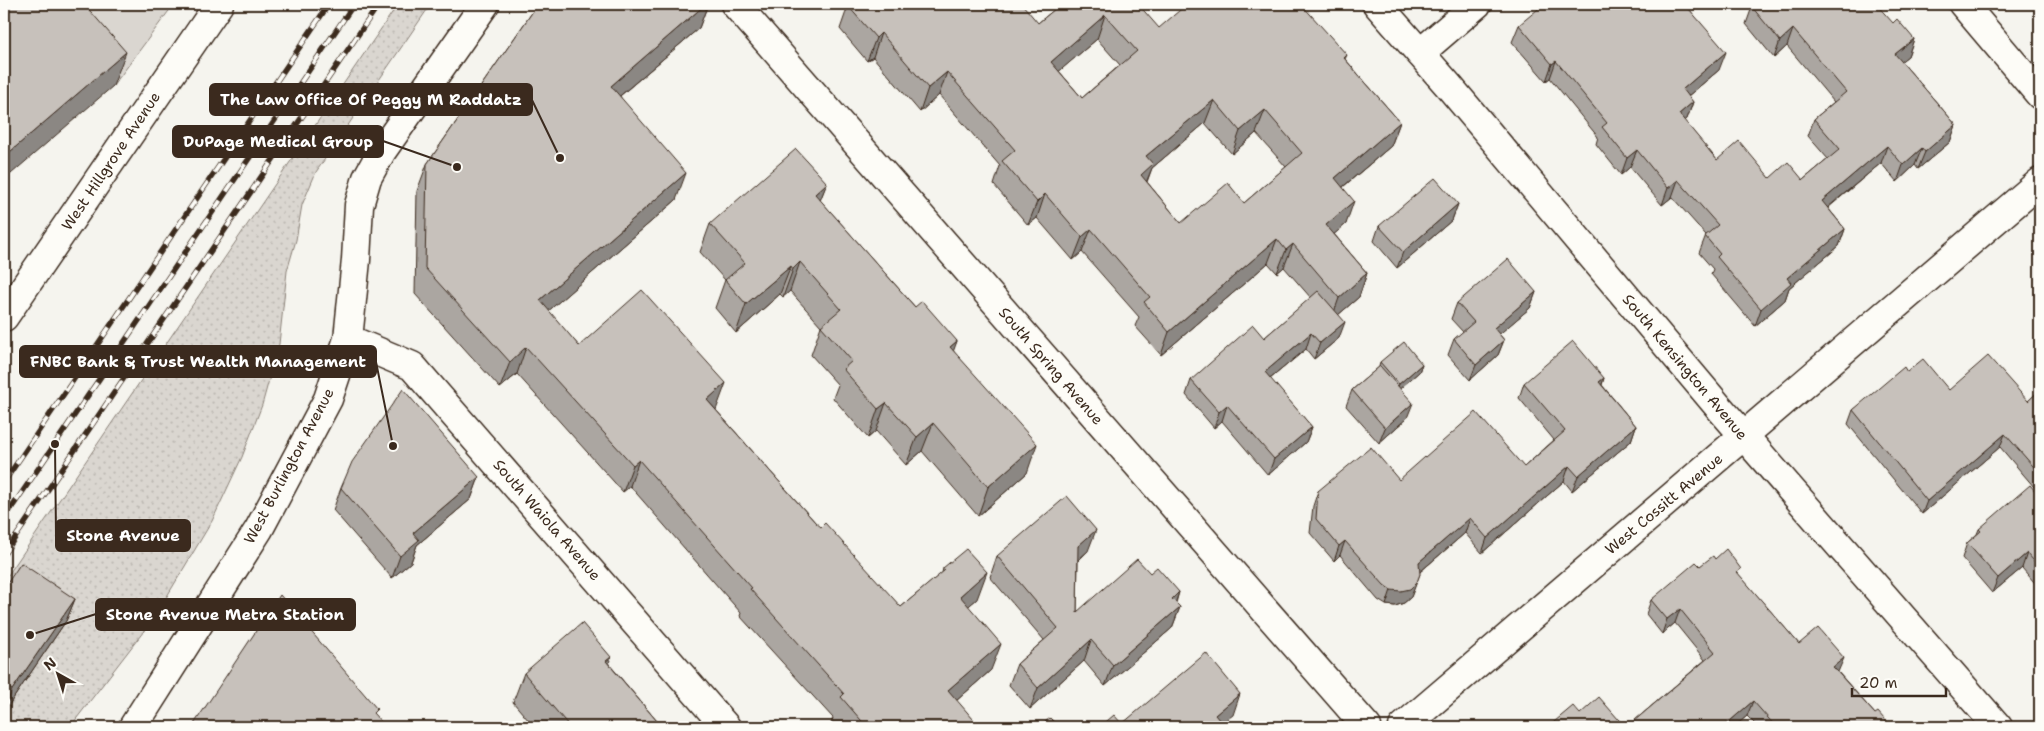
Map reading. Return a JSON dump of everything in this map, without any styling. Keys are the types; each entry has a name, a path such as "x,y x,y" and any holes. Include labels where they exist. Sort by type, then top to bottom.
{"street":[{"name":"West Hillgrove Avenue","path":"4,318 219,4"},
{"name":"West Burlington Avenue","path":"133,727 263,521 328,399 348,339 356,260 359,204 367,178 382,151 486,4"},
{"name":"South Spring Avenue","path":"735,4 1368,727"},
{"name":"South Kensington Avenue","path":"1377,4 1744,436 1998,727"},
{"path":"1420,53 1477,4"},
{"path":"1963,4 2040,95"},
{"name":"West Cossitt Avenue","path":"1403,727 2040,182"},
{"name":"South Waiola Avenue","path":"348,339 412,366 726,727"}],"shaded area":[{"path":"42,4 174,4 113,86"},
{"path":"398,4 431,4 316,172 302,205 296,240 287,271 279,344 262,405 242,457 212,521 154,618 70,727 4,727 4,581"}],"building":[{"path":"4,4 84,4 126,52 4,157"},
{"path":"538,4 706,4 611,86 686,173 540,300 579,346 642,290 726,383 707,400 815,522 821,527 825,523 901,607 945,570 943,568 966,549 987,572 960,596 1001,644 948,690 980,727 867,727 841,697 844,694 750,589 752,588 639,460 633,465 526,347 510,362 425,268 427,164"},
{"path":"850,4 1022,4 1038,23 1061,4 1138,4 1159,28 1187,4 1301,4 1347,55 1344,58 1400,122 1335,178 1354,201 1326,225 1367,273 1339,298 1293,244 1286,250 1277,239 1169,332 1144,302 1150,297 1091,229 1082,237 1045,194 1037,202 1002,161 1015,150 947,72 928,88 881,33 876,38 848,6","holes":["1105,15 1137,51 1082,98 1051,62","1214,100 1240,131 1265,110 1302,153 1244,203 1228,183 1181,223 1141,175 1153,164 1146,156"]},
{"path":"1544,4 1692,4 1689,9 1726,52 1683,89 1693,102 1679,114 1717,160 1739,141 1770,178 1788,162 1803,180 1840,149 1814,119 1846,92 1793,29 1780,41 1752,7 1756,4 1876,4 1893,23 1897,19 1914,39 1895,54 1956,125 1925,152 1922,148 1903,165 1887,146 1822,201 1845,229 1787,278 1791,283 1761,309 1717,257 1720,254 1705,236 1718,225 1678,180 1668,188 1637,150 1627,158 1602,127 1607,123 1556,61 1552,64 1519,25"},
{"path":"796,149 827,183 815,194 915,307 922,301 957,341 950,347 1037,444 988,487 933,423 917,437 886,403 878,409 843,369 852,361 821,326 841,309 800,262 793,269 791,266 746,304 725,280 745,263 710,224"},
{"path":"1435,178 1458,204 1403,252 1379,226"},
{"path":"1508,259 1536,292 1494,328 1504,340 1476,365 1454,339 1474,322 1457,303"},
{"path":"1318,291 1345,322 1320,343 1311,333 1265,372 1312,427 1274,459 1227,405 1219,412 1191,380 1253,325 1264,338"},
{"path":"1573,341 1604,378 1599,382 1636,426 1578,476 1569,466 1487,538 1470,518 1419,562 1420,574 1417,582 1410,589 1401,591 1391,590 1384,585 1345,541 1339,546 1316,519 1318,491 1371,447 1399,480 1476,412 1524,467 1565,431 1524,383"},
{"path":"1404,342 1422,364 1399,384 1380,362"},
{"path":"1988,356 2028,401 2040,390 2040,474 2005,434 1927,501 1853,410 1904,367 1907,372 1923,359 1949,390"},
{"path":"1380,366 1413,403 1385,428 1352,390"},
{"path":"403,389 479,477 413,533 419,540 400,556 341,488 352,462"},
{"path":"2030,485 2040,497 2040,568 2027,553 1998,578 1967,543 1981,531 1979,529"},
{"path":"1067,496 1096,530 1078,546 1077,612 1137,559 1150,573 1157,567 1179,592 1172,599 1180,607 1113,665 1091,640 1038,688 1017,664 1058,628 997,556"},
{"path":"1726,549 1741,569 1737,572 1799,644 1818,628 1844,658 1833,667 1875,714 1878,712 1891,727 1776,727 1753,701 1723,727 1627,727 1715,652 1680,609 1667,619 1651,600 1696,562 1700,566 1713,556 1715,559"},
{"path":"21,563 75,599 12,690 4,685 4,588"},
{"path":"280,595 377,709 373,713 386,727 192,727"},
{"path":"582,623 611,657 606,661 662,727 570,727 524,673"},
{"path":"1206,653 1240,694 1215,715 1225,727 1100,727 1114,715 1122,724"},
{"path":"1599,697 1625,727 1548,727 1573,706 1580,714"},
{"path":"1050,718 1059,727 1039,727"}],"railway":[{"path":"4,482 329,4"},
{"path":"4,519 354,4"},
{"path":"4,554 379,4"}],"place":[{"name":"The Law Office Of Peggy M Raddatz","path":"560,158"},
{"name":"DuPage Medical Group","path":"457,167"},
{"name":"Stone Avenue","path":"55,444"},
{"name":"FNBC Bank & Trust Wealth Management","path":"393,446"},
{"name":"Stone Avenue Metra Station","path":"30,635"}]}
